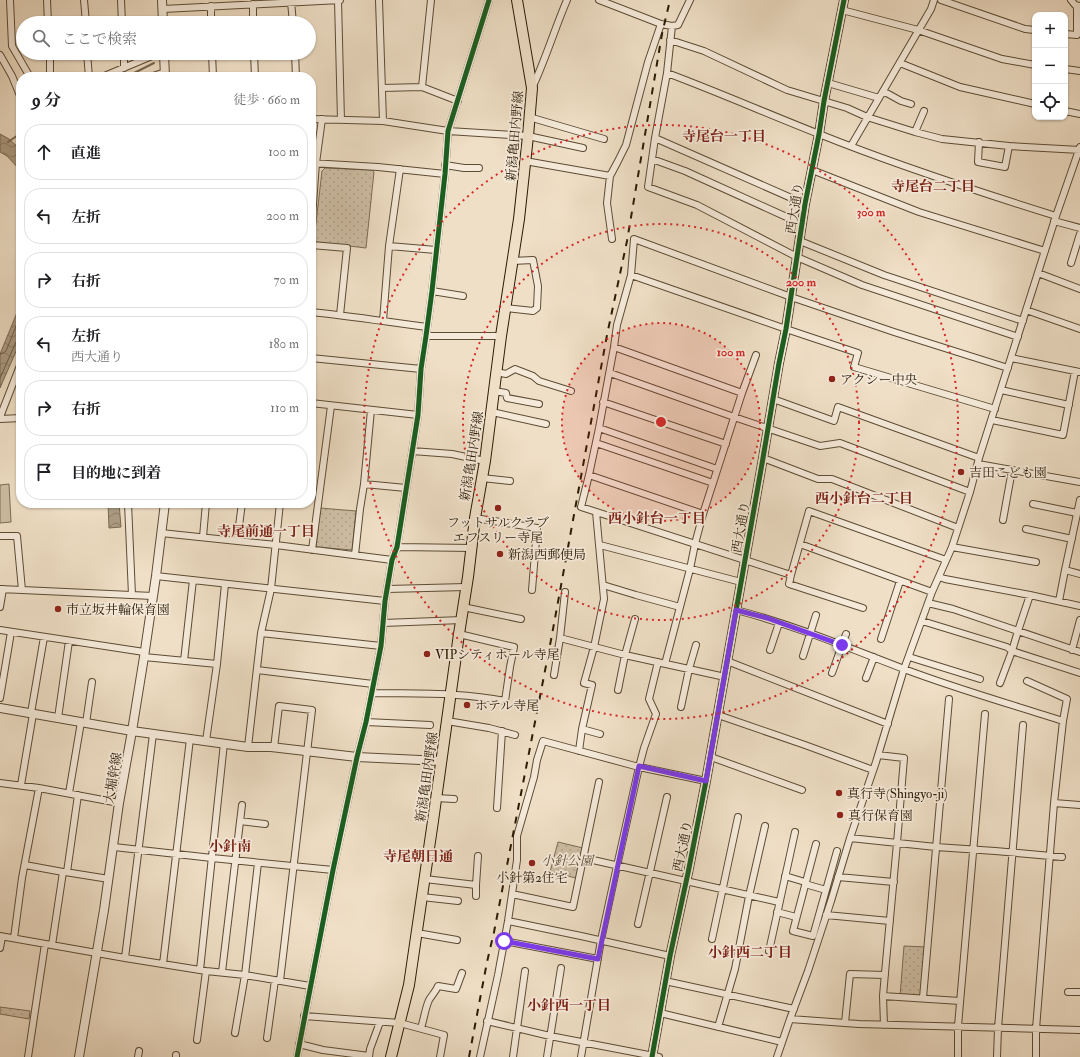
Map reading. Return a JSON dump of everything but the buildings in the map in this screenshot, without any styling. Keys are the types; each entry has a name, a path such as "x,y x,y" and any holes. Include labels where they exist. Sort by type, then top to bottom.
{"main road":[{"name":"新潟亀田内野線","path":"391,1057 410,985 475,518 485,461 501,336 519,219 532,88 517,0"}],"street":[{"path":"10,0 12,46 16,53"},
{"path":"47,0 48,16"},
{"path":"84,0 85,16"},
{"path":"121,0 122,16"},
{"path":"162,0 163,16"},
{"path":"163,9 242,2 253,4 339,0 341,120"},
{"path":"379,0 383,121"},
{"path":"422,87 431,0"},
{"path":"297,1057 333,870 357,756 366,722 381,646 385,601 392,560 397,547 418,415 421,369 432,290 445,174 448,131 489,0"},
{"path":"532,88 567,0"},
{"path":"599,0 661,24 672,26 678,25 690,0"},
{"name":"西大通り","path":"655,1057 660,1013 670,956 711,757 764,458 802,224 844,0"},
{"path":"851,146 931,9 934,0"},
{"path":"941,0 1025,29 1032,30"},
{"path":"1068,34 1077,35 1079,6 1073,4 1071,0"},
{"path":"291,2 292,16"},
{"path":"208,4 210,16"},
{"path":"253,4 254,16"},
{"path":"842,10 918,30 1002,59 1032,64"},
{"path":"612,238 607,203 610,176 626,145 648,62 661,24"},
{"path":"672,26 667,73 648,187 697,205 797,257 862,285 1018,337"},
{"path":"670,40 704,51 787,90 915,132 942,139 1009,146 1080,149 1055,219 952,547 932,592 904,669 888,724 850,838 832,901 777,1057"},
{"path":"0,55 16,86"},
{"path":"20,60 27,72"},
{"path":"50,60 50,72"},
{"path":"88,60 89,72"},
{"path":"124,60 124,68"},
{"path":"114,72 143,60"},
{"path":"164,60 165,72"},
{"path":"212,60 213,72"},
{"path":"254,60 255,72"},
{"path":"295,60 296,72"},
{"path":"900,63 960,87 1032,103"},
{"path":"1068,69 1080,71"},
{"path":"667,73 819,134 1080,228"},
{"path":"828,83 879,98"},
{"path":"382,88 422,87 458,101"},
{"path":"883,91 901,101 911,104"},
{"path":"915,132 924,111"},
{"path":"1068,112 1080,114"},
{"path":"529,117 604,139"},
{"path":"316,119 383,121 448,131 528,136 583,148"},
{"path":"316,152 322,119"},
{"path":"655,138 806,204"},
{"path":"980,142 978,162 1005,167 1009,146"},
{"path":"652,159 685,171 802,224"},
{"path":"525,161 610,176"},
{"path":"316,163 400,169 445,174"},
{"path":"445,165 464,168 479,168"},
{"path":"383,322 389,246 400,169"},
{"path":"812,170 919,212 1045,251"},
{"path":"1072,263 1080,234"},
{"path":"791,575 581,507 610,373 617,325 631,275 634,239 791,297 894,332 1008,368"},
{"path":"800,241 884,275 1023,321"},
{"path":"316,245 347,248 340,315"},
{"path":"389,246 436,250"},
{"path":"506,308 533,312 537,308 538,286 533,260 512,261"},
{"path":"1038,273 1080,289"},
{"path":"631,275 858,353 854,367 995,409"},
{"path":"432,290 463,296"},
{"path":"1026,310 1080,329"},
{"path":"316,313 360,317 383,322 427,327"},
{"path":"426,336 501,336"},
{"path":"614,348 742,393"},
{"path":"664,664 690,569 703,514 742,393 756,355"},
{"path":"316,358 421,369"},
{"path":"992,420 1063,435 1078,371 1011,358"},
{"path":"496,372 506,374 515,369 533,376 539,381 571,391"},
{"path":"610,373 820,446 840,443 970,492"},
{"path":"16,376 0,418 16,418"},
{"path":"1001,390 1069,405"},
{"path":"494,391 506,393 507,398 539,404"},
{"path":"773,399 834,421 838,408 978,461 1012,470 1080,482"},
{"path":"603,402 726,444"},
{"path":"316,404 418,415"},
{"path":"312,550 331,406"},
{"path":"355,555 371,410"},
{"path":"492,412 546,424"},
{"path":"599,428 718,469"},
{"path":"596,443 713,483"},
{"path":"412,451 452,454 485,461"},
{"path":"764,458 818,479 832,479 958,528"},
{"path":"1003,520 1012,470"},
{"path":"589,475 703,514"},
{"path":"482,478 510,481"},
{"path":"364,484 406,488"},
{"path":"1059,601 1064,570 1078,522 1077,513 1080,500"},
{"path":"1033,504 1077,513"},
{"path":"128,508 132,595"},
{"name":"大堀幹線","path":"79,1057 109,879 119,803 144,654 156,576 164,508"},
{"path":"203,537 206,508"},
{"path":"237,541 241,508"},
{"path":"248,747 261,633 271,589 280,508"},
{"path":"863,608 789,584 809,511 946,560"},
{"path":"579,751 582,729 592,685 584,683 594,647 604,599 596,512"},
{"path":"475,518 537,528 532,590"},
{"path":"1026,529 1072,539"},
{"path":"161,533 276,545 392,560"},
{"path":"0,536 17,536 22,590"},
{"path":"800,544 932,592"},
{"path":"600,545 741,582"},
{"path":"397,547 472,548"},
{"path":"952,547 1036,562"},
{"path":"1064,570 1080,574"},
{"path":"156,576 385,601"},
{"path":"939,577 1080,606"},
{"path":"184,660 193,580"},
{"path":"881,639 900,581"},
{"path":"206,741 217,664 225,584"},
{"path":"603,585 680,607"},
{"path":"387,589 466,587"},
{"path":"0,607 1,589 152,596"},
{"path":"554,675 565,592"},
{"path":"1000,683 1030,595"},
{"path":"928,603 953,609 1080,652"},
{"path":"463,607 521,619"},
{"path":"736,610 767,618 972,693 1063,721"},
{"path":"803,656 816,615"},
{"path":"618,690 625,655 635,619"},
{"path":"383,623 462,620"},
{"path":"1072,650 1080,620"},
{"path":"922,621 1007,647 1012,651 1080,674"},
{"path":"770,650 780,623"},
{"path":"0,630 144,654 217,664"},
{"path":"0,698 11,632"},
{"path":"261,633 381,646"},
{"path":"372,693 450,695 505,701 514,647 459,634"},
{"path":"832,673 846,634"},
{"path":"21,785 44,637"},
{"path":"560,638 625,655 725,677"},
{"path":"58,718 69,641"},
{"path":"681,706 696,645"},
{"path":"866,678 874,657"},
{"path":"909,657 980,679"},
{"path":"727,661 888,724"},
{"path":"581,1057 601,940 617,866 639,766 656,714 649,699 658,662"},
{"path":"257,670 373,684"},
{"path":"1027,681 1067,699 1063,721 1054,803 1036,1030 1036,1057"},
{"path":"69,793 92,682"},
{"path":"923,998 949,699"},
{"path":"267,1038 294,866 312,710 279,706 274,748"},
{"path":"0,710 32,713 132,731 248,747 357,756 441,760"},
{"path":"958,1057 960,1000 985,714"},
{"path":"718,715 873,770"},
{"path":"447,721 489,728 515,735"},
{"path":"366,722 430,725"},
{"path":"997,1057 998,1028 1023,725"},
{"path":"582,729 600,734"},
{"path":"497,808 502,731"},
{"path":"126,958 153,734"},
{"path":"163,964 190,739"},
{"path":"480,1057 508,921 517,860 517,836 543,741 639,766 706,781"},
{"path":"197,1040 212,858 224,743"},
{"path":"878,755 904,758 894,882 884,975 884,1025"},
{"path":"711,757 802,790"},
{"path":"512,894 572,907 584,858 599,782"},
{"path":"0,783 69,793 119,803"},
{"path":"14,938 39,788"},
{"path":"52,945 78,795"},
{"path":"436,798 454,799"},
{"path":"638,924 667,798"},
{"path":"1054,803 1080,805"},
{"path":"222,972 234,860 242,805"},
{"path":"712,939 738,817"},
{"path":"240,821 265,824"},
{"path":"718,1027 735,969 749,896 765,826"},
{"path":"769,951 795,832"},
{"path":"850,838 936,847 1062,857"},
{"path":"816,844 793,931 813,936 837,851"},
{"path":"114,847 333,870"},
{"path":"476,896 478,856"},
{"path":"584,858 779,902"},
{"path":"235,1033 245,975 258,863"},
{"path":"25,865 109,879"},
{"path":"785,876 826,890"},
{"path":"838,877 894,882"},
{"path":"425,879 476,885"},
{"path":"422,897 458,901"},
{"path":"777,912 796,917"},
{"path":"826,915 890,921"},
{"path":"508,921 670,956"},
{"path":"417,933 457,940"},
{"path":"0,948 1,936 163,964 245,975 310,986"},
{"path":"504,941 598,959"},
{"path":"28,1057 45,944"},
{"path":"547,1057 561,968"},
{"path":"513,1057 525,970"},
{"path":"420,1028 427,1004 438,986 459,990 462,973"},
{"path":"845,1023 850,974 884,975"},
{"path":"666,981 794,1009"},
{"path":"1068,992 1080,992"},
{"path":"883,996 960,1000"},
{"path":"660,1013 782,1042"},
{"path":"304,1016 400,1023 444,1035 440,1057"},
{"path":"790,1019 884,1025 1080,1030"},
{"path":"487,1021 550,1036 655,1057"},
{"path":"299,1044 323,1050 369,1056 370,1049 380,1022"}],"green space":[{"path":"325,168 372,170 374,172 366,248 316,242 316,223 322,171"},
{"path":"9,484 11,522 0,523 0,485"},
{"path":"320,508 356,511 352,550 316,547"},
{"name":"小針公園","path":"558,842 583,848 576,878 550,872"},
{"path":"904,946 927,947 923,998 900,996"},
{"path":"0,1007 30,1011 29,1019 0,1014"}],"water":[{"path":"0,134 16,145 16,166 7,156 0,152"},
{"path":"16,315 16,351 0,388 0,354"},
{"path":"108,508 119,508 121,527 109,528"}],"waterway":[{"path":"136,72 154,63"},
{"path":"8,142 16,136"}],"railway":[{"path":"469,1057 551,640 607,335 627,241 662,34 670,0"}],"cycle path":[{"path":"297,1057 333,870 366,722 381,646 385,601 392,560 397,547 418,415 421,369 432,291 445,174 448,131 489,0"},
{"path":"652,1057 670,956 706,781 786,329 805,204 844,0"}],"place":[{"name":"アクシー中央","path":"832,379"},
{"name":"吉田こども園","path":"961,472"},
{"name":"フットサルクラブ エフスリー寺尾","path":"498,508"},
{"name":"新潟西郵便局","path":"500,554"},
{"name":"市立坂井輪保育園","path":"58,609"},
{"name":"VIPシティホール寺尾","path":"427,654"},
{"name":"ホテル寺尾","path":"467,705"},
{"name":"真行寺(Shingyo-ji)","path":"839,793"},
{"name":"真行保育園","path":"840,815"},
{"name":"小針第2住宅","path":"532,863"}],"district":[{"name":"寺尾台一丁目","path":"724,136"},
{"name":"寺尾台二丁目","path":"933,186"},
{"name":"西小針台二丁目","path":"864,498"},
{"name":"西小針台一丁目","path":"657,518"},
{"name":"寺尾前通一丁目","path":"266,531"},
{"name":"小針南","path":"230,846"},
{"name":"寺尾朝日通","path":"418,856"},
{"name":"小針西二丁目","path":"750,952"},
{"name":"小針西一丁目","path":"569,1005"}],"route":[{"path":"504,941 598,959 639,766 706,781 736,610 767,618 842,645"}]}
